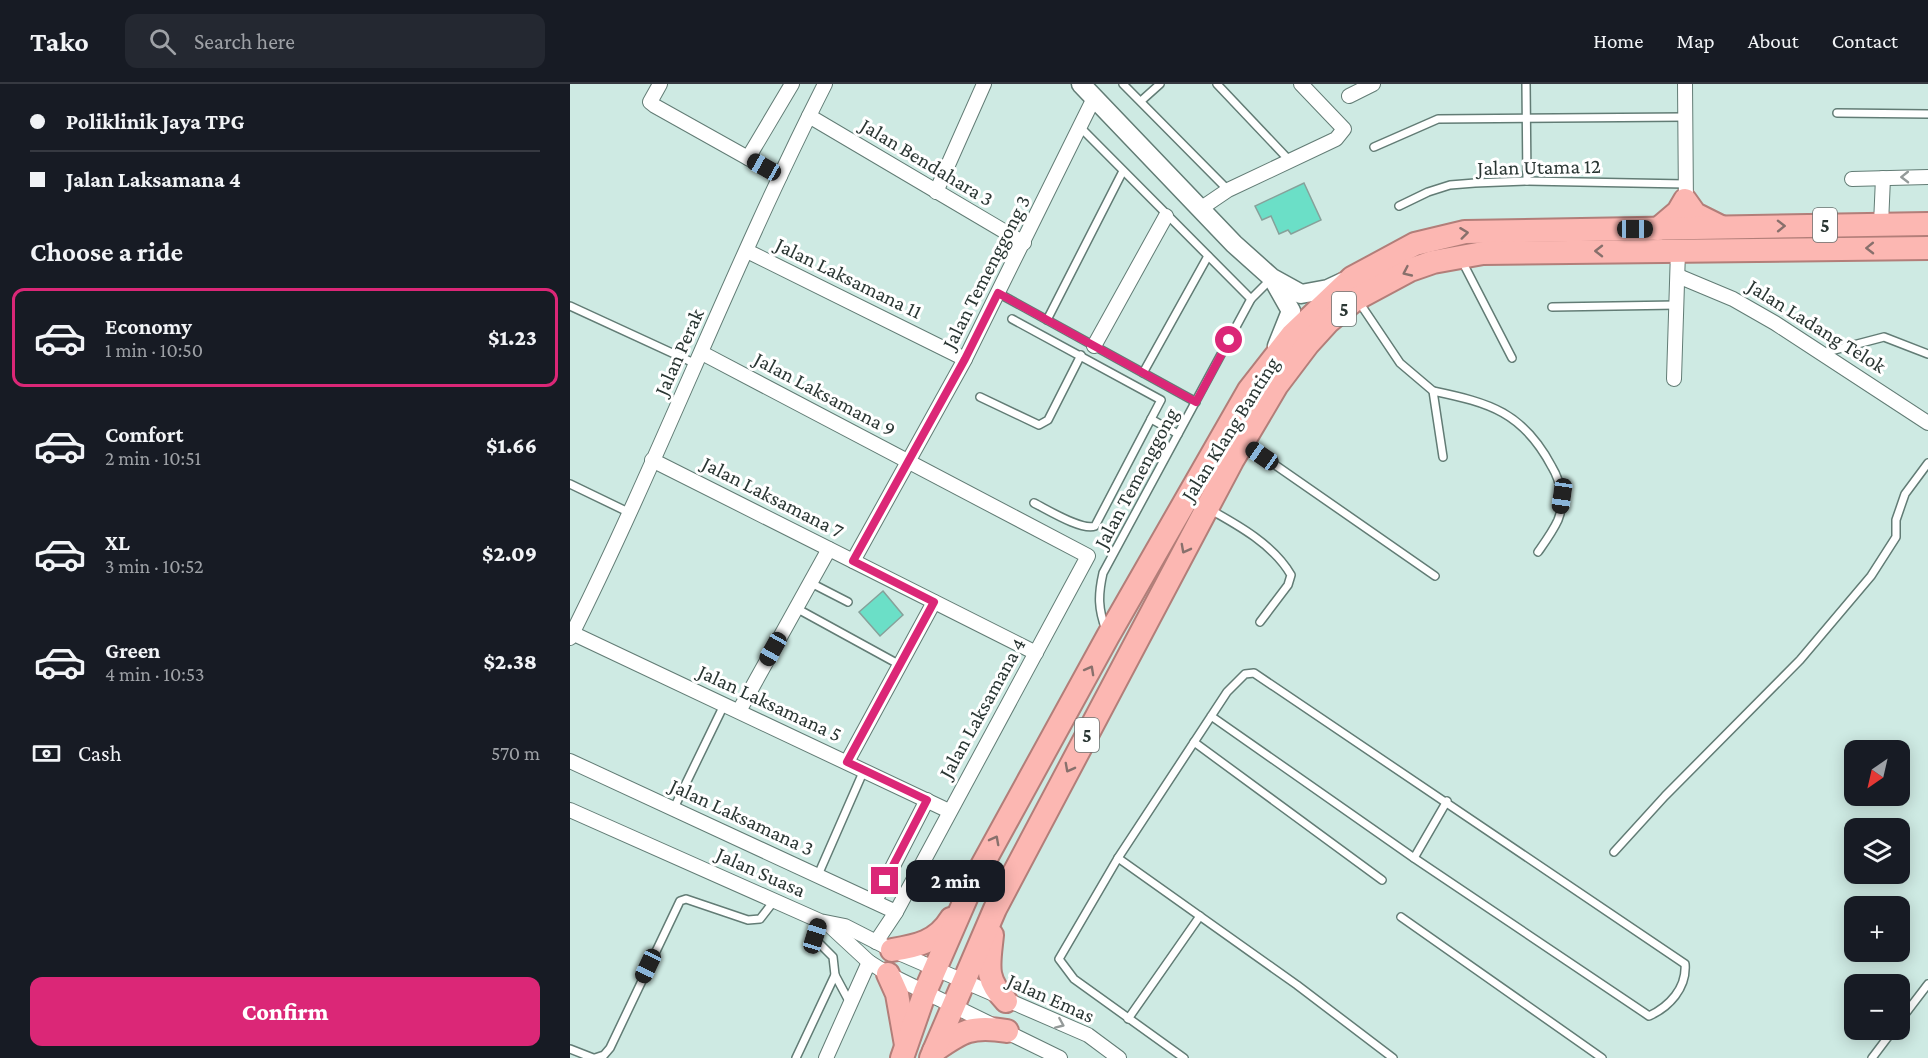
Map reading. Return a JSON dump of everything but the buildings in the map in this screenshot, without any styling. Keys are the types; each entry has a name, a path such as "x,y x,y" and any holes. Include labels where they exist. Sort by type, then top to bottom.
{"highway":[{"path":"1685,192 1695,214 1722,228"},
{"path":"1658,229 1678,212 1685,192"},
{"name":"Jalan Klang Banting","path":"904,1054 925,992 973,882 1108,636 1230,422 1272,358 1316,309 1354,288 1415,244 1465,232 1928,224"},
{"name":"Jalan Klang Banting","path":"932,1055 995,909 1207,507 1243,442 1301,352 1354,288 1459,256 1504,251 1928,248"},
{"path":"884,946 919,945 940,934 973,882"},
{"path":"995,909 989,976 995,990 1006,1001"},
{"path":"888,974 898,1002 904,1054"},
{"path":"932,1055 952,1038 975,1028 1006,1031"}],"street":[{"path":"660,84 650,102 780,176"},
{"path":"748,158 792,84"},
{"name":"Jalan Perak","path":"571,636 700,359 780,176 825,84"},
{"path":"936,192 984,84"},
{"path":"1081,84 1200,209 1272,278 1301,294 1328,289 1354,288"},
{"path":"1200,209 1228,190 1336,139 1344,129 1301,84"},
{"path":"1349,96 1373,84"},
{"path":"1685,84 1687,228 1695,239 1727,250"},
{"name":"Jalan Temenggong 3","path":"853,561 965,359 1094,98"},
{"name":"Jalan Bendahara 3","path":"809,116 1024,243"},
{"path":"1852,178 1928,177"},
{"path":"1881,224 1883,178"},
{"path":"1094,346 1166,216"},
{"name":"Jalan Laksamana 11","path":"747,251 965,359"},
{"path":"1674,379 1678,251"},
{"name":"Jalan Ladang Telok","path":"1678,276 1733,298 1823,353 1928,423"},
{"path":"1272,278 1291,311 1272,358"},
{"name":"Jalan Laksamana 9","path":"700,359 908,462 1088,556"},
{"name":"Jalan Laksamana 7","path":"652,460 1036,653"},
{"path":"739,711 829,549"},
{"name":"Jalan Laksamana 4","path":"884,946 896,912 1088,556"},
{"path":"847,762 934,602"},
{"name":"Jalan Laksamana 5","path":"571,636 724,704 949,811"},
{"name":"Jalan Laksamana 3","path":"570,761 896,912"},
{"name":"Jalan Laksamana 4","path":"875,901 927,800"},
{"name":"Jalan Suasa","path":"570,810 824,923 845,926 935,969"},
{"path":"824,923 869,962 888,974 1060,1058"},
{"path":"826,1058 869,962"},
{"name":"Jalan Emas","path":"935,969 1088,1035 1119,1058"}],"lane":[{"path":"1123,84 1228,190"},
{"path":"1141,101 1160,84"},
{"path":"1217,84 1289,160"},
{"path":"1526,84 1527,181"},
{"path":"1837,113 1928,114"},
{"path":"1374,147 1438,119 1685,117"},
{"path":"1081,128 1251,299"},
{"path":"1047,320 1123,171"},
{"name":"Jalan Utama 12","path":"1399,206 1450,185 1527,181 1685,192"},
{"path":"1143,373 1208,256"},
{"path":"1459,256 1512,358"},
{"name":"Jalan Temenggong","path":"1108,636 1100,612 1098,595 1103,573 1251,299 1272,278"},
{"path":"1354,288 1400,363 1433,391 1479,401 1504,413 1527,428 1543,449 1557,476 1562,496 1559,519 1538,552"},
{"path":"998,293 1196,402"},
{"path":"1552,307 1677,305"},
{"path":"570,306 700,359"},
{"path":"1012,319 1161,400 1095,526 1089,528 1079,525 1034,504"},
{"path":"1823,353 1884,337 1928,354"},
{"path":"980,397 1039,425 1048,420 1081,355"},
{"path":"1433,391 1443,456"},
{"path":"1151,419 1178,434"},
{"path":"1243,442 1435,576"},
{"path":"1614,852 1665,796 1800,660 1864,585 1896,537 1896,520 1905,494 1928,464"},
{"path":"570,484 628,512"},
{"path":"1207,507 1255,538 1285,565 1291,575 1288,585 1260,622"},
{"path":"811,583 848,602"},
{"path":"796,608 900,665"},
{"path":"1184,1058 1074,980 1059,958 1118,858 1194,742 1212,716 1237,680 1245,674 1254,673 1447,801 1685,964 1686,978 1665,1009 1649,1016 1414,858 1212,716"},
{"path":"674,808 724,704"},
{"path":"1194,742 1382,880"},
{"path":"818,875 864,770"},
{"path":"1414,858 1447,801"},
{"path":"1118,858 1393,1058"},
{"path":"570,1049 594,1058 604,1055 610,1048 680,901 686,899 748,920 760,920 774,901"},
{"path":"1128,1019 1200,916"},
{"path":"1401,917 1601,1058"},
{"path":"824,923 815,939 833,957 835,975 850,1003"},
{"path":"796,1058 835,975"},
{"path":"1910,1008 1928,984"},
{"path":"1872,1058 1886,1040"}],"route":[{"path":"885,881 927,800 847,762 934,602 853,561 965,359 998,293 1196,402 1229,340"}]}
